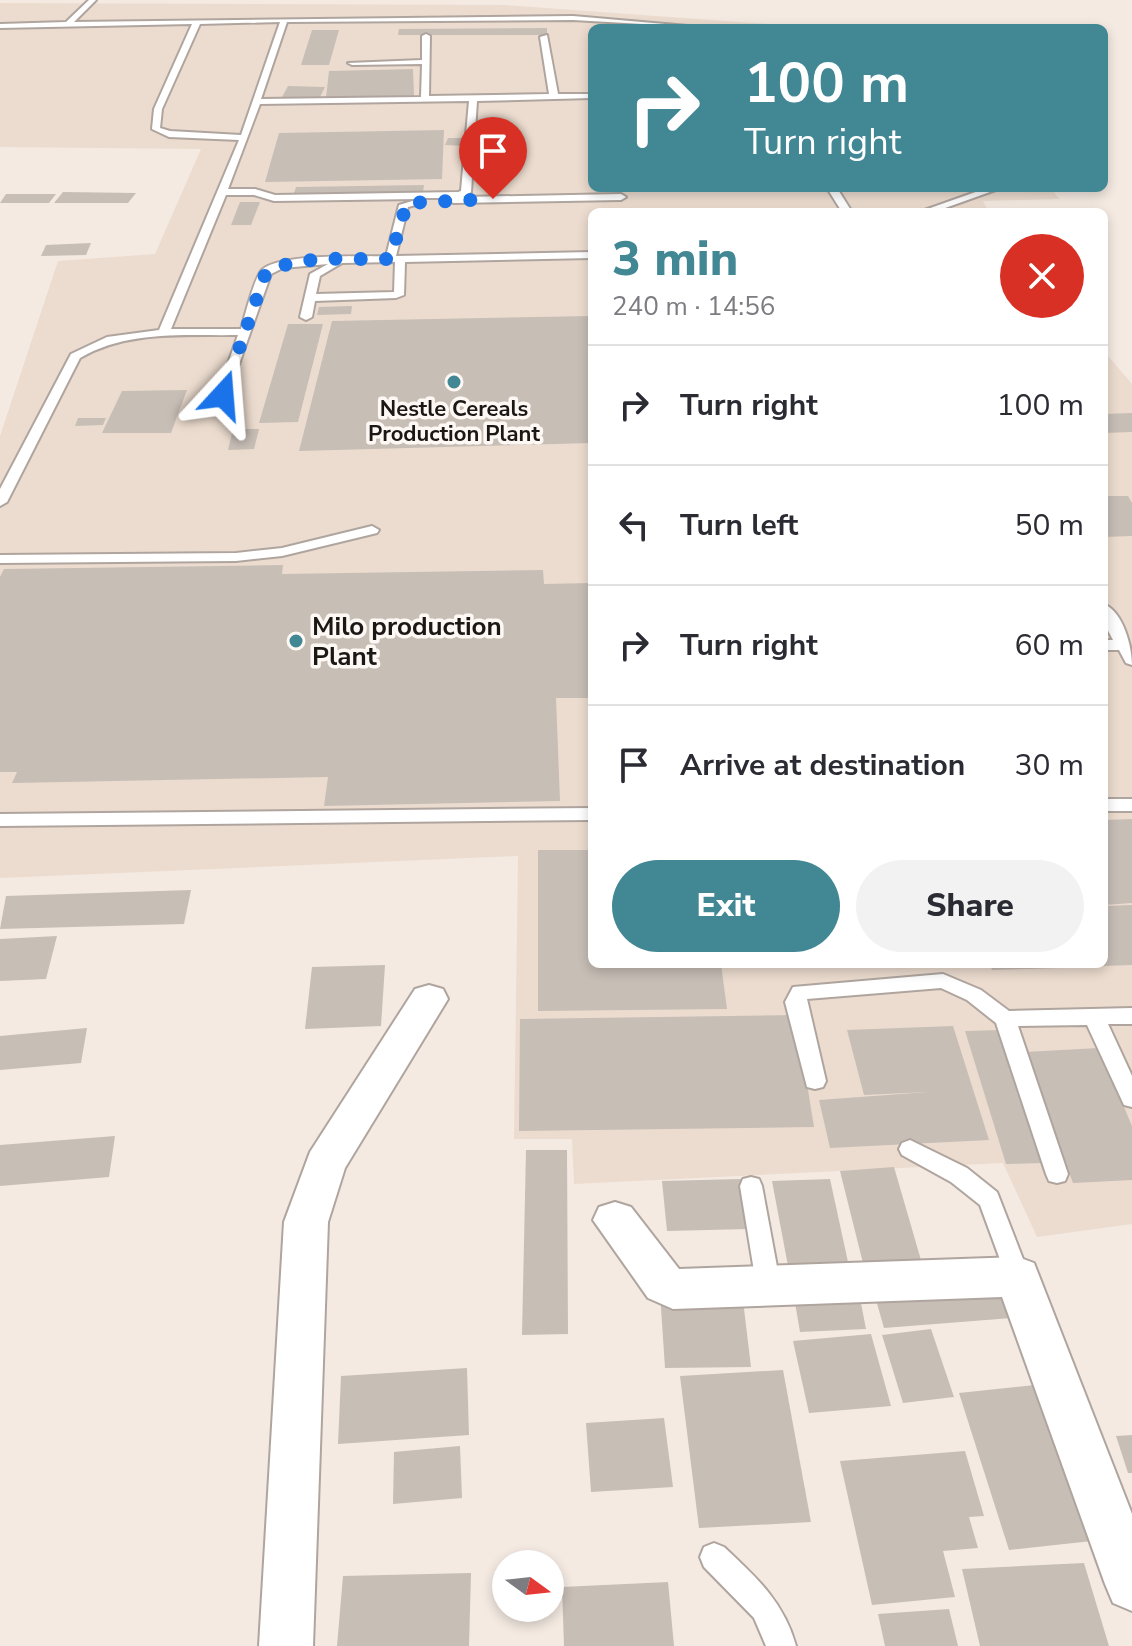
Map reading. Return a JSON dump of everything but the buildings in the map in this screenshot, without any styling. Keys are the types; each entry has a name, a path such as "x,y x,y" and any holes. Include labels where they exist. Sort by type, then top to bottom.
{"street":[{"path":"286,1646 306,1222 325,1164 429,999"},
{"path":"615,1220 668,1288 1018,1277 1132,1584"}],"lane":[{"path":"0,19 69,23 93,0"},
{"path":"284,24 573,18 653,24"},
{"path":"197,22 158,109 156,129 169,134 244,138"},
{"path":"0,26 197,22 550,25 588,29"},
{"path":"163,334 223,192 284,24"},
{"path":"425,99 426,36"},
{"path":"544,37 554,97"},
{"path":"352,63 424,62"},
{"path":"257,102 588,96"},
{"path":"223,192 255,192 274,198 460,195 466,192 473,98"},
{"path":"936,208 984,192"},
{"path":"308,298 400,293 395,259 407,203 621,197"},
{"path":"223,395 266,272 280,265 304,261 588,255"},
{"path":"306,317 315,274 347,260"},
{"path":"0,502 75,356 101,341 163,334 244,332"},
{"path":"0,559 236,557 282,552 372,530"},
{"path":"1108,616 1128,652"},
{"path":"1108,646 1128,652"},
{"path":"1108,805 1132,805"},
{"path":"0,820 588,814"},
{"path":"815,1081 795,1002 800,992 943,981 974,995 1005,1019 1057,1174"},
{"path":"1005,1019 1132,1016"},
{"path":"1094,1017 1132,1099"},
{"path":"910,1149 959,1175 989,1199 1018,1277"},
{"path":"751,1186 768,1283"},
{"path":"714,1557 761,1601 779,1635 781,1646"}],"shaded area":[{"path":"0,3 505,5 769,24 588,24 588,192 1054,192 1060,199 983,201 987,208 588,208 588,968 1108,968 1108,356 1132,384 1132,1224 1037,1237 1003,1163 574,1184 572,1139 514,1139 518,856 0,878 0,436 58,261 155,254 201,149 0,147"}],"place":[{"name":"Nestle Cereals Production Plant","path":"454,382"},
{"name":"Milo production Plant","path":"296,641"}],"route":[{"path":"223,395 266,272 280,265 304,261 390,259 407,203 493,199"}]}
